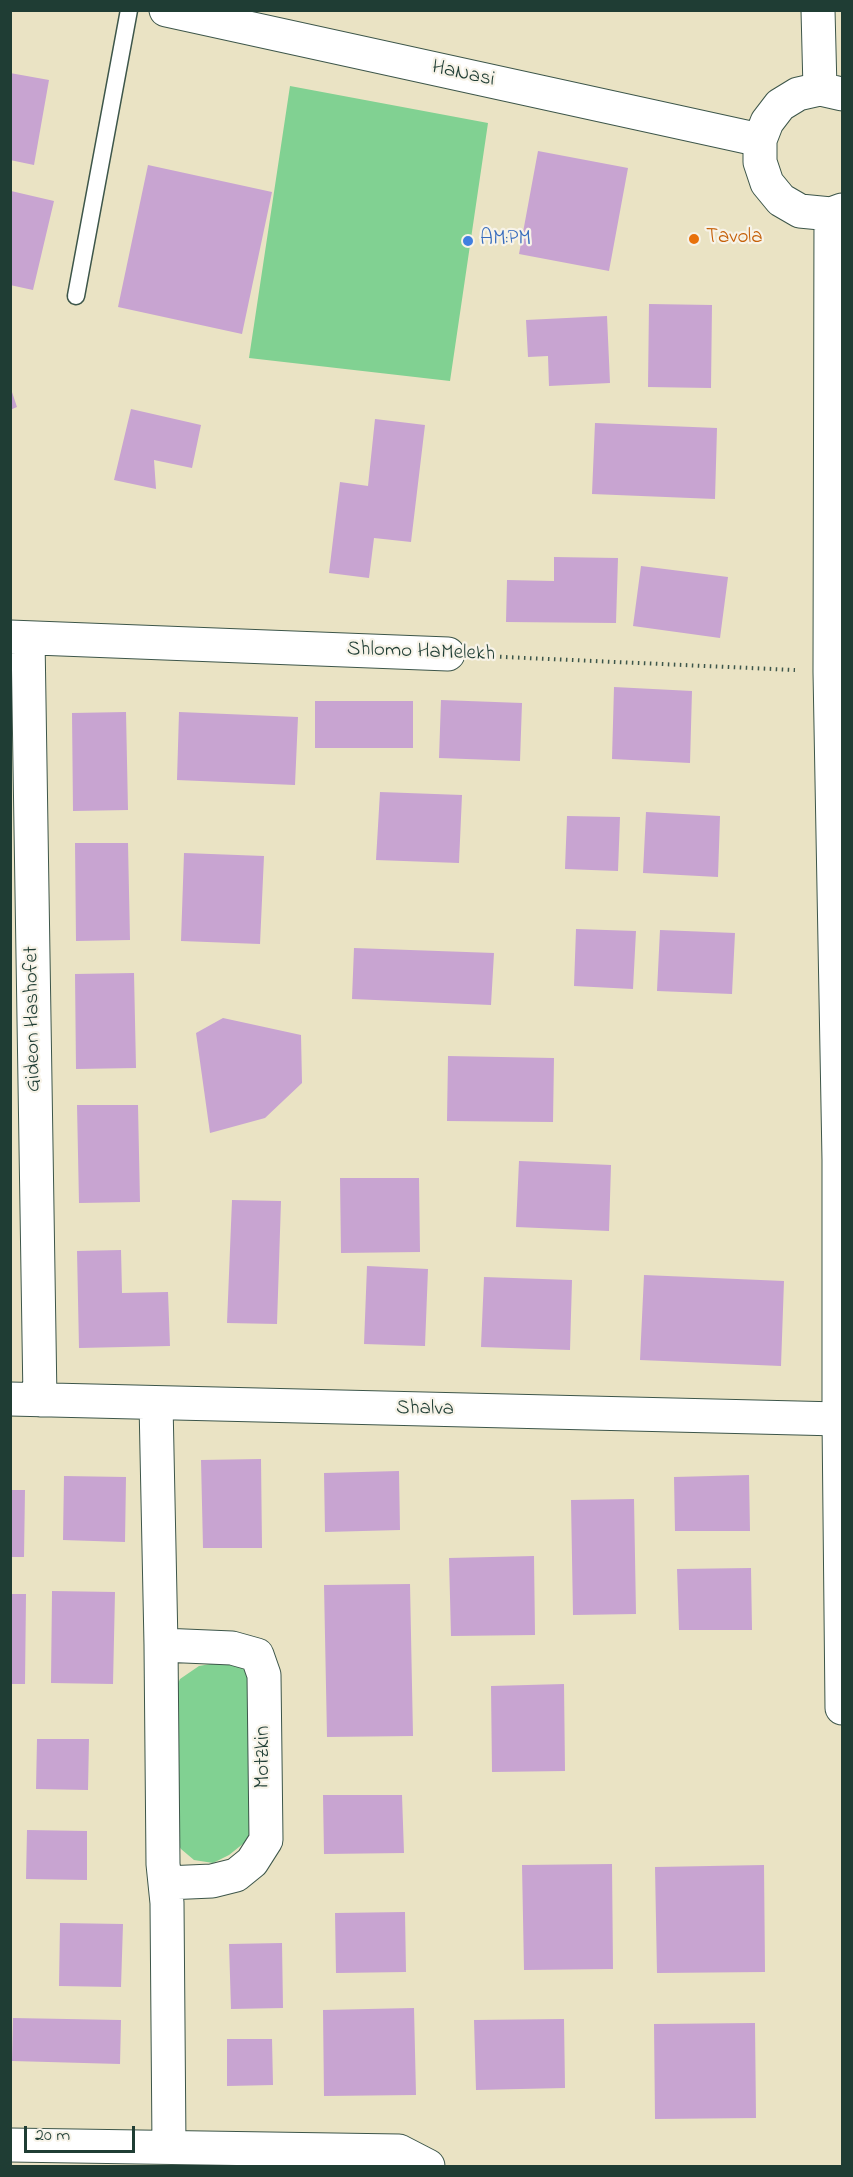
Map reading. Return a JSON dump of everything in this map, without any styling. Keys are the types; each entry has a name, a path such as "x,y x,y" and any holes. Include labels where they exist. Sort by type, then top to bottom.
{"street":[{"name":"HaNasi","path":"166,10 760,140"},
{"path":"818,10 831,91 798,94 780,105 767,122 760,140 760,162 767,183 781,200 800,210 837,212 830,672 841,1160 839,1419 843,1708"},
{"name":"Shlomo HaMelekh","path":"19,637 448,654"},
{"name":"Gideon Hashofet","path":"19,637 25,1399"},
{"name":"Shalva","path":"25,1399 839,1419"},
{"path":"156,1403 161,1645 162,1864 166,1883 169,2147"},
{"name":"Motzkin","path":"161,1645 232,1648 257,1655 264,1675 266,1840 252,1862 236,1875 212,1881 166,1883"},
{"path":"13,2152 169,2147 399,2151 428,2166"}],"lane":[{"path":"76,296 129,10"}],"path":[{"name":"Shlomo HaMelekh","path":"448,654 830,672"}],"green space":[{"path":"290,86 488,123 450,381 249,358"},
{"path":"221,1662 245,1666 252,1687 254,1827 244,1843 229,1855 213,1863 194,1860 181,1849 172,1834 172,1696 180,1679 199,1666"}],"building":[{"path":"10,73 49,80 34,165 10,160"},
{"path":"538,151 628,168 609,271 519,254"},
{"path":"148,165 272,192 242,334 118,307"},
{"path":"11,191 54,201 33,290 10,285"},
{"path":"649,304 712,305 711,388 648,387"},
{"path":"607,316 610,383 549,386 548,356 528,357 526,320"},
{"path":"10,386 17,407 10,410"},
{"path":"131,409 201,425 192,468 154,460 156,489 114,480"},
{"path":"375,419 425,425 411,542 374,538 369,578 329,573 340,482 368,486"},
{"path":"595,423 717,428 715,499 592,494"},
{"path":"554,557 618,558 616,623 506,622 507,580 554,581"},
{"path":"641,566 728,577 720,638 633,626"},
{"path":"614,687 692,691 690,763 612,759"},
{"path":"441,700 522,703 520,761 439,758"},
{"path":"315,701 413,701 413,748 315,748"},
{"path":"126,712 128,810 73,811 72,713"},
{"path":"179,712 298,717 295,785 177,780"},
{"path":"380,792 462,795 459,863 376,860"},
{"path":"646,812 720,816 718,877 643,873"},
{"path":"567,816 620,817 618,871 565,869"},
{"path":"75,843 128,843 130,940 76,941"},
{"path":"184,853 264,856 260,944 181,941"},
{"path":"576,929 636,931 633,989 574,986"},
{"path":"660,930 735,933 732,994 657,991"},
{"path":"354,948 494,953 491,1005 352,999"},
{"path":"134,973 136,1068 76,1069 75,974"},
{"path":"223,1018 301,1035 302,1083 265,1118 210,1133 196,1033"},
{"path":"448,1056 554,1058 553,1122 447,1121"},
{"path":"77,1105 138,1105 140,1202 79,1203"},
{"path":"519,1161 611,1165 609,1231 516,1227"},
{"path":"340,1178 419,1178 420,1252 341,1253"},
{"path":"232,1200 281,1201 277,1324 227,1323"},
{"path":"121,1250 122,1293 168,1292 170,1346 79,1348 77,1251"},
{"path":"367,1266 428,1269 425,1346 364,1344"},
{"path":"644,1275 784,1281 781,1366 640,1360"},
{"path":"484,1277 572,1280 570,1350 481,1347"},
{"path":"261,1459 262,1548 203,1548 201,1460"},
{"path":"399,1471 400,1530 325,1532 324,1473"},
{"path":"749,1475 750,1531 675,1531 674,1477"},
{"path":"64,1476 126,1477 125,1542 63,1540"},
{"path":"10,1490 25,1490 24,1557 10,1557"},
{"path":"634,1499 636,1614 573,1615 571,1500"},
{"path":"534,1556 535,1635 451,1636 449,1558"},
{"path":"751,1568 752,1630 679,1630 677,1569"},
{"path":"410,1584 413,1736 327,1737 324,1585"},
{"path":"52,1591 115,1592 113,1684 51,1683"},
{"path":"10,1594 26,1594 25,1684 10,1684"},
{"path":"564,1684 565,1771 492,1772 491,1686"},
{"path":"37,1739 89,1739 88,1790 36,1789"},
{"path":"323,1795 402,1795 404,1853 324,1854"},
{"path":"27,1830 87,1831 87,1880 26,1879"},
{"path":"612,1864 613,1969 524,1970 522,1865"},
{"path":"764,1865 765,1972 657,1973 655,1867"},
{"path":"405,1912 406,1972 336,1973 335,1913"},
{"path":"60,1923 123,1924 121,1987 59,1986"},
{"path":"282,1943 283,2008 231,2009 229,1944"},
{"path":"414,2008 416,2095 324,2096 323,2010"},
{"path":"13,2018 121,2020 120,2064 12,2061"},
{"path":"564,2019 565,2088 476,2090 474,2020"},
{"path":"755,2023 756,2118 655,2119 654,2024"},
{"path":"227,2039 272,2039 273,2085 227,2086"}],"place":[{"name":"Tavola","path":"694,239"},
{"name":"AM:PM","path":"468,241"}]}
